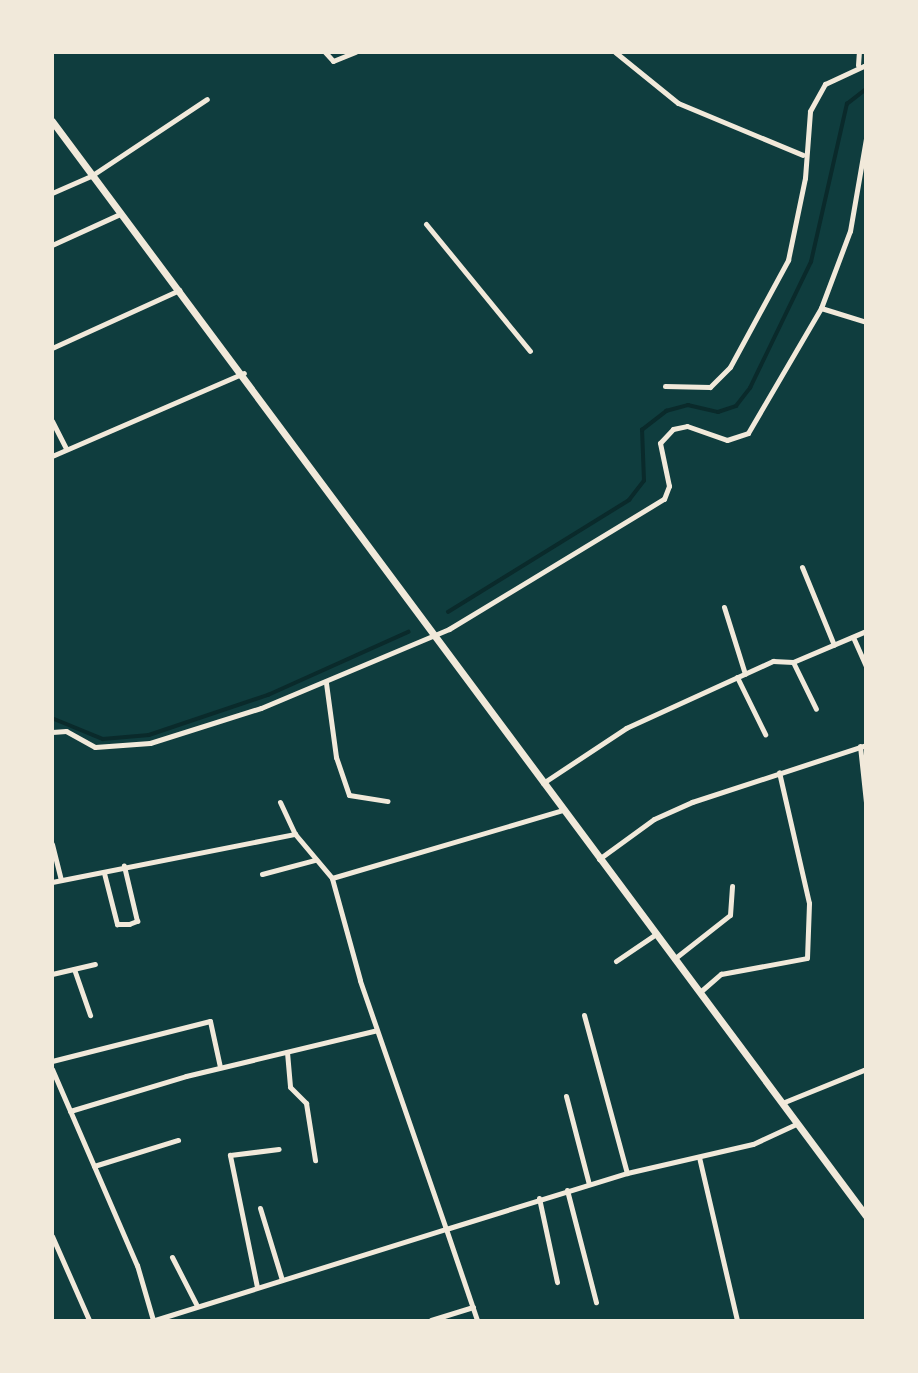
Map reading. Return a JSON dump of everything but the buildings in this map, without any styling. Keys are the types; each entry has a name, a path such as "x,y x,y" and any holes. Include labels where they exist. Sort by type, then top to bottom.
{"main road":[{"path":"52,121 91,176 244,373 599,859 866,1216"}],"street":[{"path":"325,52 333,61 355,52"},
{"path":"615,52 635,72 678,103 803,155"},
{"path":"665,386 710,387 730,367 788,260 805,174 803,155 818,94 862,65 859,52"},
{"path":"52,193 91,176 207,99"},
{"path":"52,732 66,731 95,747 150,743 326,683 435,634 664,499 669,486 660,443 673,429 687,426 727,440 748,433 821,308 850,231 856,174 866,138"},
{"path":"805,174 813,173"},
{"path":"849,173 856,174"},
{"path":"52,245 120,214"},
{"path":"426,224 530,351"},
{"path":"52,348 179,290"},
{"path":"821,308 866,322"},
{"path":"52,456 244,373"},
{"path":"52,421 66,448"},
{"path":"866,425 866,593"},
{"path":"802,567 834,645"},
{"path":"724,607 745,674"},
{"path":"543,783 626,728 773,661 793,662 866,631"},
{"path":"853,637 866,666"},
{"path":"793,662 816,709"},
{"path":"737,677 765,734"},
{"path":"326,683 336,757 349,795 388,801"},
{"path":"599,859 653,819 779,772 863,746 866,803"},
{"path":"700,992 721,974 807,958 809,903 779,772"},
{"path":"280,802 295,834 332,878 377,1030 477,1321"},
{"path":"332,878 563,810"},
{"path":"52,882 295,834"},
{"path":"52,844 61,880"},
{"path":"262,874 315,860"},
{"path":"104,873 117,924 129,924 137,921 124,866"},
{"path":"674,959 730,915 733,886"},
{"path":"616,961 656,934"},
{"path":"52,974 95,964"},
{"path":"74,969 90,1014"},
{"path":"584,1015 627,1173"},
{"path":"52,1061 210,1021 220,1068"},
{"path":"70,1111 220,1068 377,1030"},
{"path":"287,1052 290,1087 306,1103 315,1160"},
{"path":"52,1069 94,1166 154,1321 196,1304 282,1280 539,1198 627,1173 699,1157 796,1124"},
{"path":"782,1103 866,1069"},
{"path":"566,1096 589,1184"},
{"path":"94,1166 178,1140"},
{"path":"257,1287 230,1155 279,1149"},
{"path":"699,1157 737,1321"},
{"path":"567,1190 596,1302"},
{"path":"539,1198 557,1282"},
{"path":"260,1208 282,1280"},
{"path":"52,1236 89,1321"},
{"path":"172,1257 196,1304"},
{"path":"431,1321 473,1307"}],"waterway":[{"path":"448,612 629,500 644,481 642,430 666,411 688,405 718,412 736,406 750,388 811,262 847,104 866,89"},
{"path":"52,718 103,739 149,735 268,695 408,632"}]}
